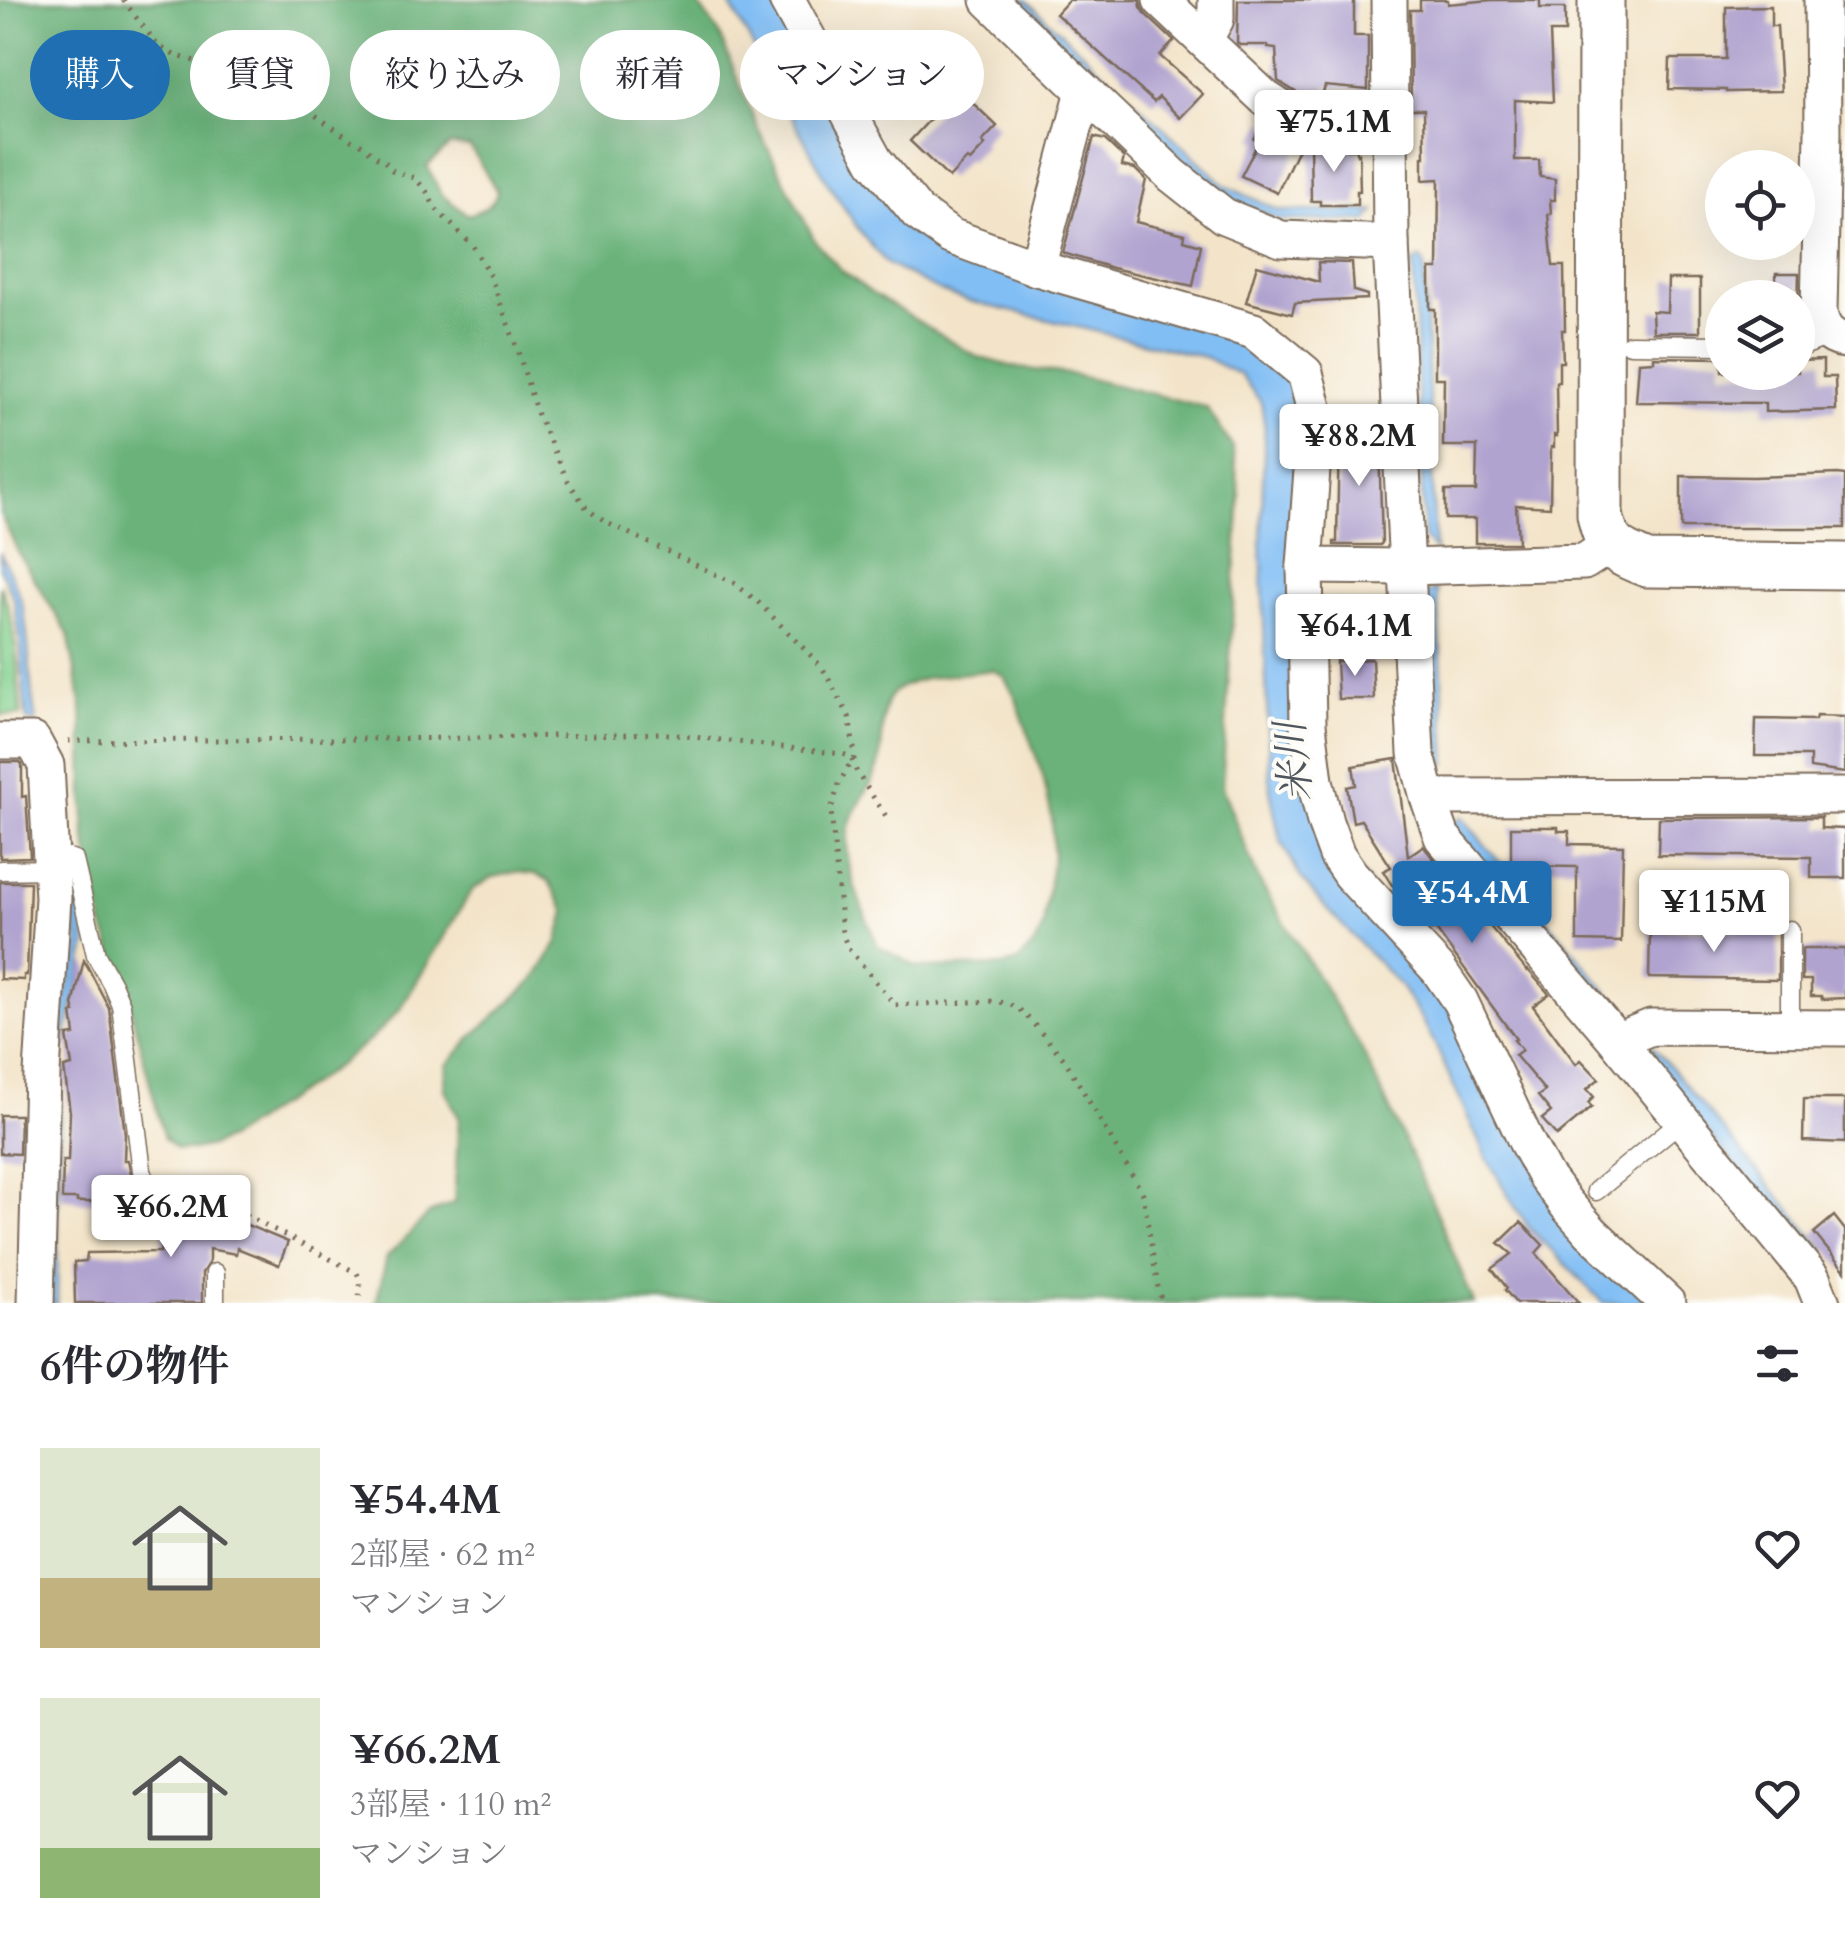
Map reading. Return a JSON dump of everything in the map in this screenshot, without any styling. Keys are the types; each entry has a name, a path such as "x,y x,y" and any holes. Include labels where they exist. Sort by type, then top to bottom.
{"street":[{"path":"787,0 874,161 918,213 950,236 1037,268 1254,331 1305,373 1316,415 1305,566 1308,725 1315,781 1337,855 1438,969 1460,1002 1526,1141 1568,1206 1667,1303"},
{"path":"989,0 1172,175 1224,216 1281,238 1391,242"},
{"path":"1161,0 1265,98 1293,116 1324,124 1389,124"},
{"path":"1204,40 1216,19 1216,0"},
{"path":"1389,0 1391,242 1416,753 1428,797 1442,838 1826,1286"},
{"path":"1602,0 1603,532 1610,545 1647,564 1845,566"},
{"path":"1822,0 1834,132 1819,311 1825,340"},
{"path":"1037,268 1084,91"},
{"path":"1305,566 1584,562 1610,545"},
{"path":"0,740 33,741 46,765 53,898 42,1073 36,1303"},
{"path":"1428,797 1845,796"},
{"path":"1617,1041 1650,1027 1845,1028"}],"lane":[{"path":"1630,344 1705,344"},
{"path":"0,870 51,860 74,860 96,955 121,1005 146,1182 151,1186 210,1194"},
{"path":"1790,930 1790,1028"},
{"path":"1596,1191 1682,1120"},
{"path":"215,1273 215,1303"}],"path":[{"path":"122,0 158,46 305,108 382,158 392,170 414,178 436,208 473,246 491,278 537,414 568,481 586,509 734,584 757,601 822,667 850,716 855,755 839,784 832,810 842,933 848,948 895,1004 996,1001 1016,1006 1031,1021 1065,1060 1142,1194 1160,1303"},
{"path":"36,746 73,741 659,733 842,754 851,758 886,816"},
{"path":"210,1194 356,1273 360,1279 359,1303"}],"green space":[{"path":"0,0 695,0 717,30 580,30 580,120 720,120 720,35 740,85 740,120 754,120 815,241 841,270 977,357 1018,368 1070,374 1206,407 1232,446 1240,495 1222,787 1258,879 1361,1048 1474,1303 376,1303 387,1257 429,1214 454,1203 459,1118 444,1087 447,1065 535,979 557,944 566,912 548,880 517,872 493,877 472,890 399,1011 372,1038 230,1138 192,1150 176,1149 164,1138 129,1002 102,922 85,834 82,707 68,634 20,556 0,514","holes":["450,145 470,147 497,191 490,204 468,215 441,194 427,166","993,670 1004,677 1015,696 1043,776 1052,818 1053,855 1043,926 1037,941 1018,962 1003,966 920,968 878,946 850,867 847,851 851,820 879,765 884,715 895,691 928,678"]},
{"path":"0,585 14,633 21,715 0,715"}],"water":[{"path":"728,0 773,0 790,30 744,30"},
{"path":"1013,0 1026,0 1226,186 1280,211 1375,211 1367,221 1279,220 1221,194"},
{"name":"米川","path":"794,120 839,120 883,199 910,231 964,261 1228,328 1289,379 1300,438 1307,796 1437,981 1482,1069 1656,1303 1603,1303 1529,1227 1484,1153 1418,1013 1399,985 1316,897 1280,839 1270,790 1261,540 1265,428 1261,402 1240,375 1204,357 940,291 887,264 829,185"},
{"path":"1420,259 1424,264 1435,551 1424,538 1413,263"},
{"path":"0,552 22,604 36,722 28,721 26,716 14,599 0,568"},
{"path":"1437,589 1447,763 1434,767 1423,595"},
{"path":"70,775 69,841 87,945 61,1054 57,1303 49,1303 56,1036 79,944 62,866 63,776"},
{"path":"1462,817 1614,1000 1607,1007 1451,825"},
{"path":"1653,1046 1824,1250 1813,1256 1644,1059"}],"building":[{"path":"1069,0 1140,0 1146,15 1174,41 1160,56 1203,94 1180,118 1159,97 1154,102 1056,14"},
{"path":"1238,0 1354,0 1354,36 1368,36 1368,90 1325,86 1321,101 1302,96 1278,81 1276,49 1237,43"},
{"path":"1420,0 1448,0 1448,4 1540,0 1540,8 1565,8 1565,32 1550,32 1553,102 1515,100 1515,160 1539,160 1540,177 1555,179 1555,200 1550,200 1548,214 1553,266 1564,266 1565,330 1563,362 1559,362 1556,382 1557,436 1554,435 1551,447 1550,507 1516,505 1518,543 1475,543 1475,519 1445,519 1445,491 1476,491 1477,446 1443,446 1444,378 1435,378 1435,309 1430,309 1430,269 1438,269 1439,179 1423,180 1424,109 1411,109 1410,10 1420,10"},
{"path":"1771,6 1771,26 1777,26 1781,91 1669,89 1670,59 1726,59 1726,7"},
{"path":"984,114 997,126 982,142 985,145 949,178 910,141 929,120 984,120"},
{"path":"1263,122 1302,140 1277,193 1241,176 1259,141 1254,139"},
{"path":"1094,137 1105,140 1124,158 1122,166 1135,169 1146,180 1136,222 1185,234 1184,240 1201,245 1193,286 1063,253"},
{"path":"1310,142 1357,149 1357,205 1320,205 1320,201 1311,201"},
{"path":"1318,262 1352,263 1354,291 1367,295 1367,299 1295,303 1292,314 1246,302 1257,265 1319,282"},
{"path":"1776,273 1799,273 1799,280 1776,280"},
{"path":"1668,279 1700,279 1700,332 1653,332 1652,311 1667,312"},
{"path":"1654,357 1705,358 1705,390 1815,390 1815,360 1823,360 1823,377 1835,377 1836,410 1765,412 1765,403 1636,402 1639,362 1654,361"},
{"path":"1375,428 1379,444 1382,543 1334,545 1339,430"},
{"path":"1845,475 1845,528 1681,528 1681,476"},
{"path":"1372,659 1374,699 1338,699 1336,661"},
{"path":"1816,716 1845,717 1845,773 1810,768 1810,756 1755,756 1756,719 1815,720"},
{"path":"1396,759 1408,856 1423,846 1549,994 1533,1006 1576,1064 1581,1060 1599,1079 1587,1089 1594,1097 1588,1103 1592,1107 1557,1136 1542,1119 1551,1112 1538,1096 1545,1091 1515,1055 1522,1050 1516,1039 1435,928 1432,930 1418,915 1401,889 1392,885 1383,871 1391,867 1361,820 1353,822 1347,787 1356,785 1353,766"},
{"path":"0,762 22,764 30,857 0,858"},
{"path":"1821,817 1821,828 1845,829 1845,878 1811,878 1811,857 1658,855 1659,818"},
{"path":"1511,827 1558,827 1558,831 1569,831 1569,844 1623,845 1621,942 1577,941 1577,867 1511,866"},
{"path":"0,882 30,882 24,980 0,979"},
{"path":"1650,930 1778,930 1778,980 1649,978"},
{"path":"1802,949 1845,949 1845,998 1811,996 1811,980 1802,980"},
{"path":"84,960 109,1008 125,1134 124,1160 128,1160 133,1183 117,1186 117,1201 111,1202 62,1199 70,1112 64,1068 72,1066 67,1036 75,1035 72,1013"},
{"path":"1804,1099 1845,1099 1845,1143 1803,1141"},
{"path":"0,1115 20,1115 19,1154 0,1153"},
{"path":"171,1201 243,1218 242,1223 288,1242 279,1265 237,1248 236,1254 209,1249 209,1262 202,1273 202,1303 75,1303 74,1262 86,1261 87,1253 160,1252"},
{"path":"1834,1216 1845,1230 1845,1271 1814,1233"},
{"path":"1521,1222 1543,1245 1536,1253 1579,1303 1516,1303 1505,1290 1492,1269 1512,1254 1499,1243"}]}
